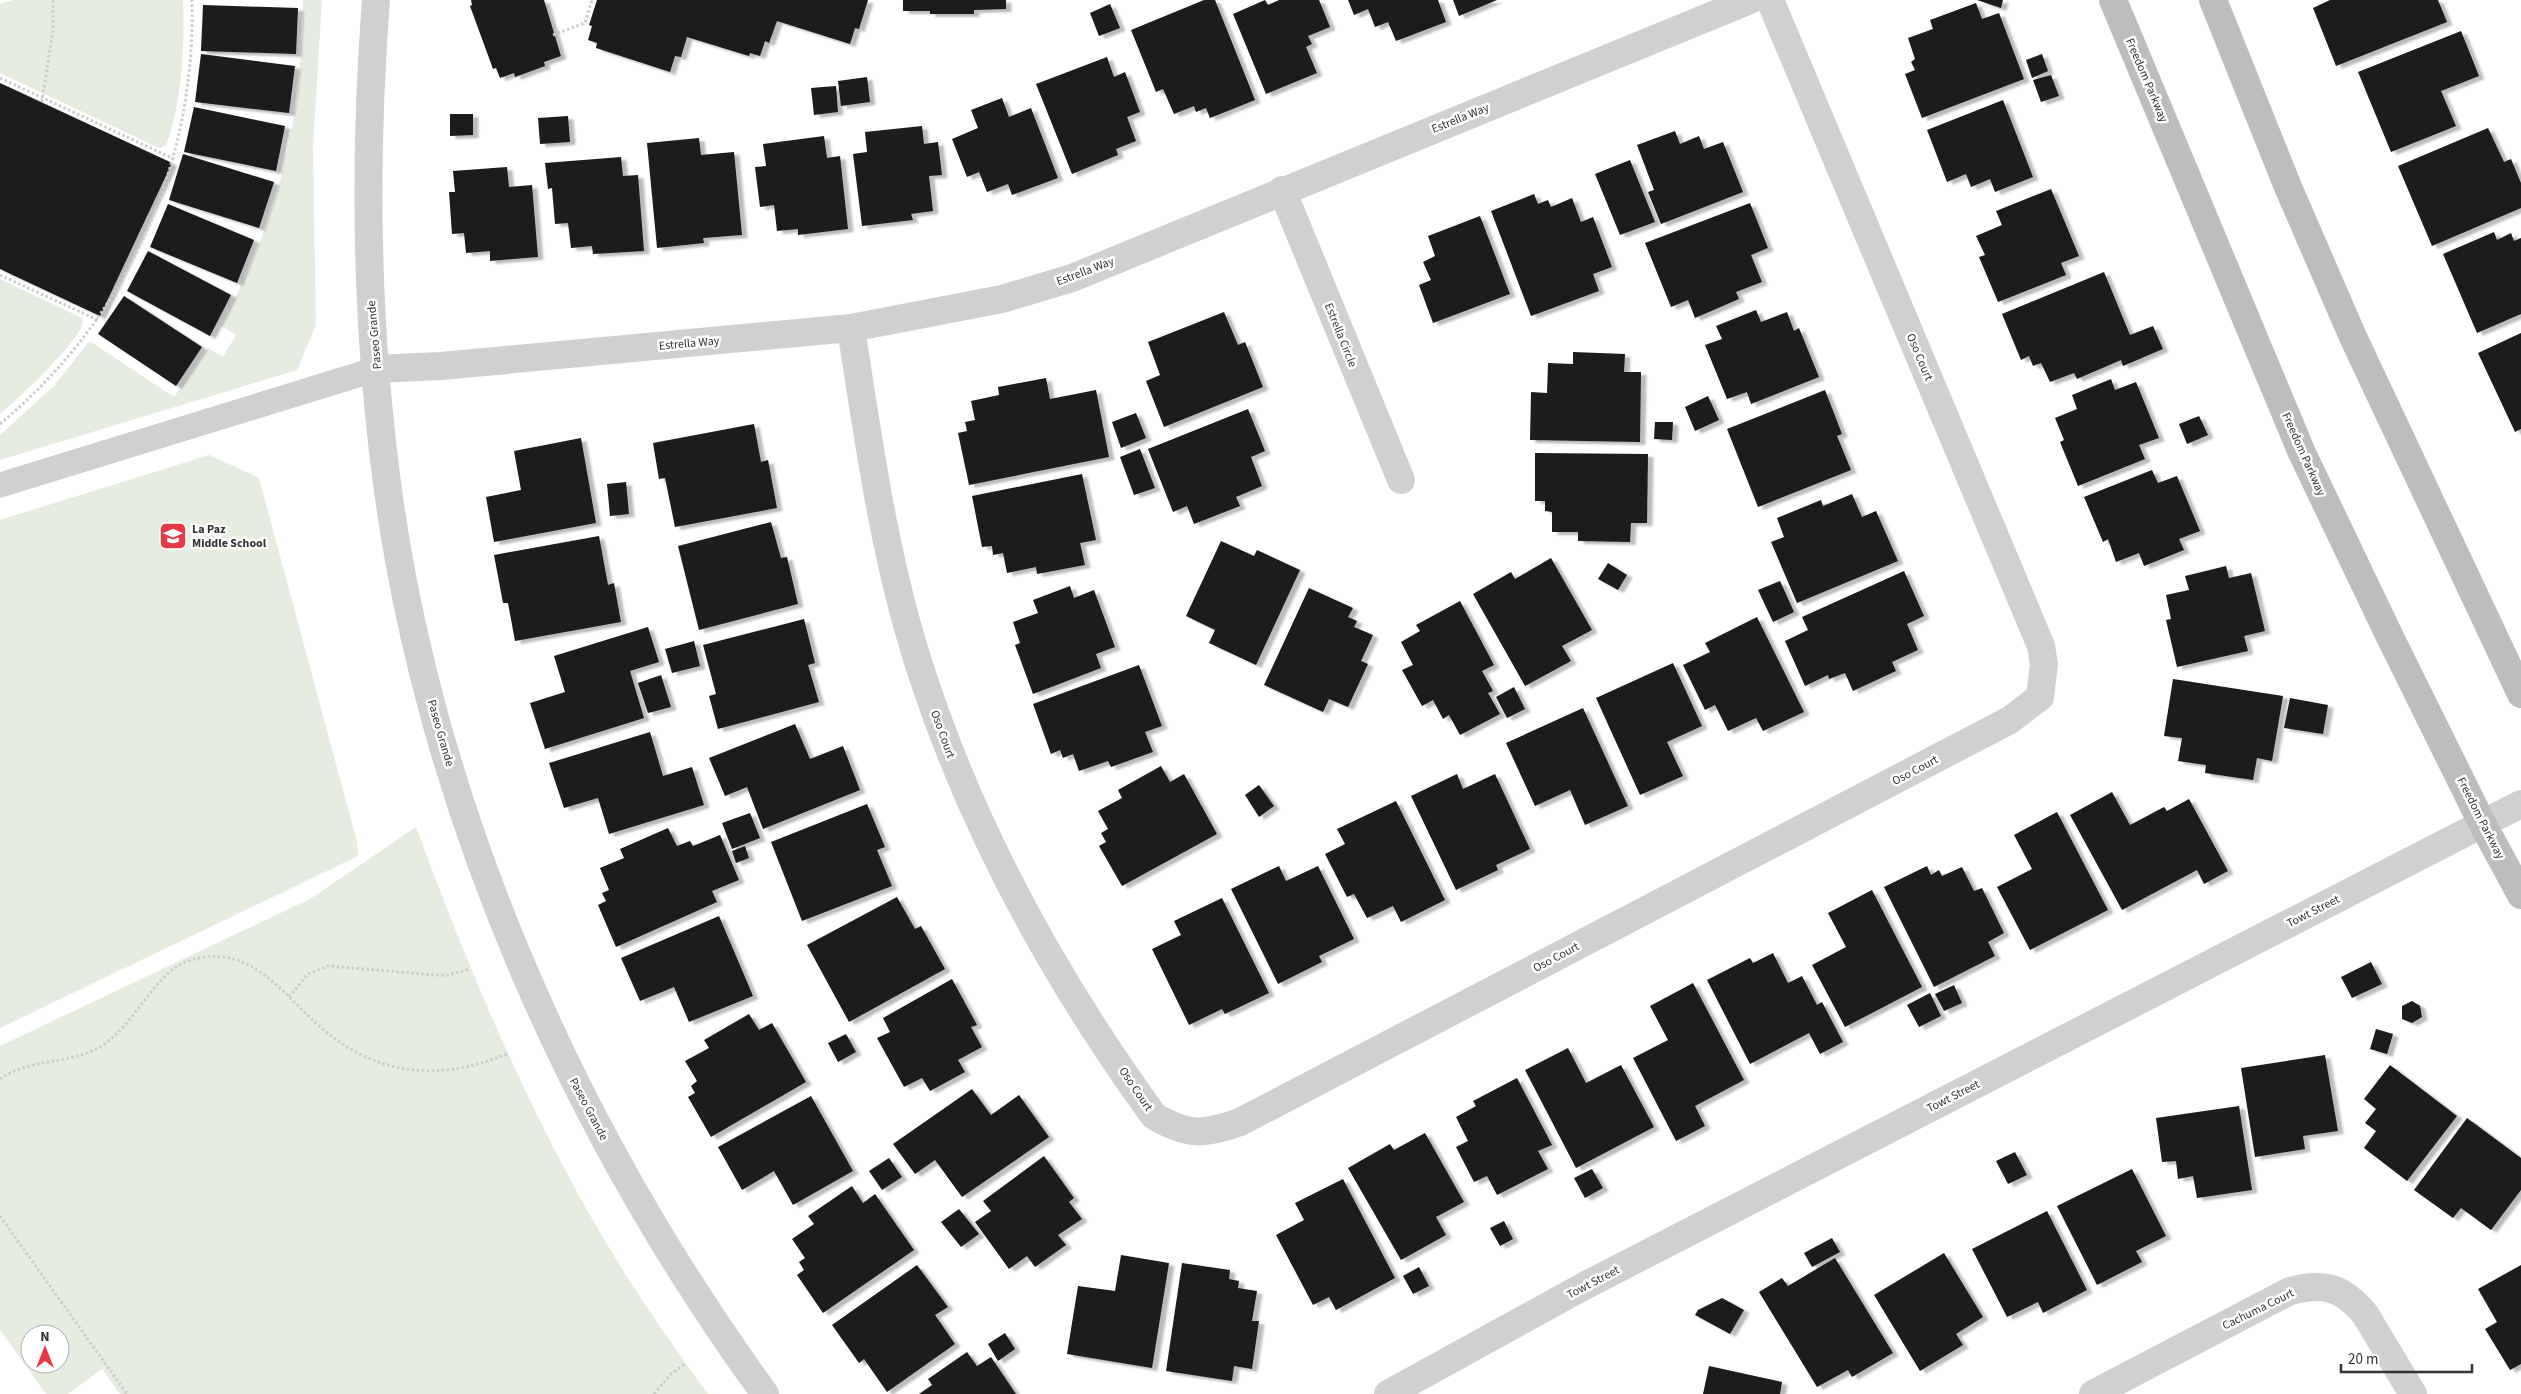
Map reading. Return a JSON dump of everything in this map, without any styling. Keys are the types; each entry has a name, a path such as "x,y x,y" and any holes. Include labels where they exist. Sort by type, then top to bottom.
{"main road":[{"name":"Freedom Parkway","path":"2113,0 2302,453 2482,823 2521,895"},
{"path":"2214,0 2288,187 2353,337 2521,694"}],"street":[{"name":"Paseo Grande","path":"376,0 367,143 367,216 377,369 390,504 421,660 470,829 502,918 551,1035 633,1193 723,1336 765,1394"},
{"name":"Estrella Way","path":"377,369 441,366 850,328 1002,299 1072,278 1282,190 1750,0"},
{"name":"Oso Court","path":"850,328 875,479 896,577 922,675 952,759 985,835 1020,907 1051,959 1154,1116 1175,1129 1198,1132 1233,1124 2010,720 2040,697 2044,664 2041,646 1770,0"},
{"name":"Estrella Circle","path":"1282,190 1400,480"},
{"name":"Towt Street","path":"1388,1394 1586,1285 2521,804"},
{"name":"Cachuma Court","path":"2093,1394 2290,1292 2309,1286 2335,1290 2355,1302 2365,1314 2413,1394"}],"lane":[{"path":"0,485 377,369"}],"path":[{"path":"43,100 53,30 53,0"},
{"path":"0,424 56,371 98,320 126,273 152,220 174,159 190,66 192,0"},
{"path":"553,35 585,23 592,0"},
{"path":"0,78 43,100 174,159"},
{"path":"0,275 98,320"},
{"path":"0,1079 25,1066 74,1057 98,1048 121,1030 171,971 188,961 214,958 244,962 262,972 324,1030 346,1046 371,1060 391,1066 435,1071 459,1070 479,1065 507,1054"},
{"path":"289,997 308,974 328,966 436,975 448,975 470,969"},
{"path":"0,1216 127,1394"},
{"path":"654,1394 671,1374 686,1364"}],"shaded area":[{"path":"13,0 183,0 183,37 179,92 176,111 166,146 159,148 0,73 0,4"},
{"path":"303,0 322,0 313,146 316,325 297,370 0,460 0,435 53,387 88,343 91,342 174,397 208,348 223,357 236,335 221,326 258,247 272,208 292,129 302,45"},
{"path":"0,279 82,318 83,323 71,343 60,356 0,414"},
{"path":"209,455 259,478 357,842 358,856 0,1028 0,520"},
{"path":"416,827 482,993 557,1155 616,1259 660,1327 708,1394 120,1394 102,1369 68,1394 46,1394 32,1374 70,1374 70,1324 20,1324 20,1358 0,1330 0,1046 310,899"}],"building":[{"path":"471,0 544,0 561,56 544,62 545,66 515,77 514,73 500,78 496,68 493,69 470,6 472,5"},
{"path":"597,0 868,0 859,29 855,28 850,44 777,21 769,43 765,41 760,56 750,53 749,56 687,37 681,57 675,56 670,72 596,48 597,43 588,40 592,26 589,25"},
{"path":"903,0 1006,0 1006,9 974,10 974,14 930,14 930,11 903,11"},
{"path":"1204,0 1215,0 1255,100 1210,118 1206,108 1196,112 1194,106 1174,114 1163,89 1156,92 1131,30"},
{"path":"1265,0 1268,5 1279,0 1319,0 1330,27 1308,36 1312,44 1306,47 1317,73 1266,94 1233,14"},
{"path":"1348,0 1438,0 1446,22 1396,41 1388,22 1375,27 1368,9 1354,15"},
{"path":"1453,0 1497,0 1459,16"},
{"path":"1977,0 2003,0 2001,8"},
{"path":"2330,0 2438,0 2447,22 2336,66 2313,8"},
{"path":"1976,3 1982,19 1999,13 2024,79 1922,118 1905,74 1915,70 1911,62 1915,59 1908,38 1933,29 1930,20"},
{"path":"1110,4 1120,28 1099,36 1090,13"},
{"path":"203,5 298,8 296,54 201,51"},
{"path":"2461,31 2479,76 2441,91 2456,126 2391,152 2358,72"},
{"path":"201,54 295,66 289,113 195,102"},
{"path":"2042,54 2048,71 2032,78 2026,60"},
{"path":"1107,57 1114,77 1125,72 1140,112 1127,117 1136,141 1116,149 1118,155 1072,174 1036,84"},
{"path":"2051,75 2059,96 2041,102 2033,80"},
{"path":"867,77 870,102 841,106 838,81"},
{"path":"0,83 172,163 100,316 0,269"},
{"path":"836,86 838,112 814,115 811,88"},
{"path":"1002,98 1009,117 1031,108 1058,178 1012,195 1008,184 987,192 979,172 967,177 952,139 978,128 971,110"},
{"path":"2003,100 2033,177 1995,192 1990,179 1971,187 1966,174 1947,182 1927,130"},
{"path":"194,107 285,126 276,171 184,152"},
{"path":"450,114 473,114 473,135 450,136"},
{"path":"568,116 570,142 540,144 538,118"},
{"path":"922,126 924,144 938,142 942,175 929,176 933,211 911,214 913,220 862,226 853,154 867,152 865,132"},
{"path":"2488,128 2504,162 2511,159 2521,183 2521,208 2432,246 2398,166"},
{"path":"1675,131 1680,144 1699,136 1704,149 1723,142 1743,192 1661,224 1648,192 1654,190 1637,145"},
{"path":"824,136 827,158 840,156 848,229 798,235 798,229 777,231 774,205 760,207 755,167 766,166 763,144"},
{"path":"699,138 701,155 734,152 742,235 703,238 704,243 657,248 647,143"},
{"path":"183,154 274,182 259,228 169,200"},
{"path":"621,157 623,176 638,175 644,251 593,254 592,246 571,248 568,223 555,224 552,188 548,189 545,163"},
{"path":"1630,160 1655,222 1620,235 1595,174"},
{"path":"507,167 509,187 532,185 538,257 490,261 490,251 466,253 464,233 452,234 449,192 455,192 453,171"},
{"path":"2051,189 2079,256 2061,263 2066,275 1998,302 1979,257 1985,255 1976,236 2002,225 1996,211"},
{"path":"1534,194 1538,204 1548,200 1551,207 1572,198 1581,222 1593,217 1612,267 1593,274 1599,291 1531,316 1491,211"},
{"path":"1750,203 1768,248 1751,255 1762,282 1736,292 1739,299 1695,318 1688,300 1671,307 1645,243"},
{"path":"168,204 254,240 237,283 150,247"},
{"path":"1480,216 1510,294 1433,323 1419,285 1431,280 1423,262 1435,256 1428,236"},
{"path":"2494,232 2497,240 2511,233 2514,241 2521,238 2521,314 2477,333 2443,254"},
{"path":"148,251 231,295 210,336 127,291"},
{"path":"2104,272 2130,335 2153,326 2163,349 2123,366 2121,360 2077,379 2074,373 2050,382 2041,363 2033,366 2029,356 2021,360 2002,314"},
{"path":"124,296 202,347 176,386 98,334"},
{"path":"1756,310 1761,322 1787,312 1794,331 1799,328 1819,377 1751,404 1747,392 1727,399 1705,345 1722,339 1716,326"},
{"path":"1224,312 1238,345 1245,342 1263,387 1164,427 1146,381 1160,375 1148,342"},
{"path":"2521,333 2521,429 2515,432 2478,353"},
{"path":"1573,352 1625,354 1624,372 1641,372 1640,442 1530,440 1531,392 1547,393 1548,363 1573,364"},
{"path":"1046,378 1050,399 1096,390 1109,457 969,485 958,433 967,431 965,422 975,420 971,401 999,395 998,387"},
{"path":"2111,379 2115,390 2136,382 2159,438 2139,445 2145,459 2078,486 2060,442 2064,440 2055,418 2077,409 2072,395"},
{"path":"1825,390 1842,434 1837,436 1851,470 1758,507 1727,429"},
{"path":"1708,396 1719,420 1695,431 1685,407"},
{"path":"1248,409 1265,451 1251,457 1262,486 1236,497 1240,506 1194,524 1187,506 1173,512 1148,449"},
{"path":"1136,413 1146,438 1121,448 1112,422"},
{"path":"2199,416 2208,435 2187,444 2179,424"},
{"path":"1655,422 1673,422 1672,440 1654,439"},
{"path":"754,424 761,462 768,460 777,508 675,527 665,478 659,479 653,443"},
{"path":"581,438 596,523 494,542 486,497 521,490 514,451"},
{"path":"1140,449 1155,488 1134,495 1120,457"},
{"path":"1535,453 1648,454 1647,523 1631,523 1630,542 1578,541 1578,532 1552,532 1552,512 1545,511 1545,501 1535,501"},
{"path":"2152,470 2158,483 2177,476 2200,531 2179,539 2184,550 2144,566 2139,553 2116,562 2108,539 2103,542 2084,497"},
{"path":"1082,474 1096,540 1080,543 1085,565 1037,574 1036,567 1007,573 1003,553 993,555 992,546 982,547 972,496"},
{"path":"626,482 629,514 610,516 607,484"},
{"path":"1852,494 1862,517 1876,511 1898,561 1797,603 1771,542 1784,537 1777,518 1821,500 1823,506"},
{"path":"771,522 781,558 787,557 798,604 699,630 678,546"},
{"path":"599,536 608,585 614,583 621,622 515,641 508,603 503,603 494,555"},
{"path":"1221,541 1254,556 1257,550 1300,570 1256,665 1209,643 1215,630 1186,616"},
{"path":"1551,558 1592,630 1562,646 1571,661 1525,686 1473,594 1511,572 1515,579"},
{"path":"1608,563 1627,575 1618,590 1598,579"},
{"path":"2226,566 2229,578 2251,573 2265,631 2244,636 2248,651 2177,667 2166,620 2171,619 2166,595 2189,590 2185,576"},
{"path":"1904,571 1924,616 1907,624 1918,650 1892,662 1896,671 1853,691 1845,673 1829,679 1828,675 1805,686 1785,641 1808,630 1802,617"},
{"path":"1780,581 1794,612 1773,622 1758,590"},
{"path":"1070,586 1074,598 1094,590 1115,647 1096,654 1101,668 1033,694 1015,645 1020,643 1013,622 1038,613 1033,600"},
{"path":"1309,588 1353,608 1348,617 1357,621 1354,627 1373,635 1361,661 1368,664 1348,707 1329,699 1323,712 1264,685"},
{"path":"1460,601 1494,665 1482,671 1493,691 1488,693 1500,714 1460,735 1449,715 1443,719 1433,700 1422,706 1402,670 1413,665 1401,642 1420,631 1416,625"},
{"path":"1757,617 1804,712 1763,731 1756,718 1728,731 1715,705 1705,710 1683,665 1710,652 1705,643"},
{"path":"804,619 815,663 808,665 819,702 718,729 709,696 716,694 703,645"},
{"path":"648,627 659,662 630,671 644,718 545,749 530,703 565,692 554,656"},
{"path":"694,641 700,666 672,673 665,649"},
{"path":"1673,663 1702,726 1667,742 1683,776 1640,795 1596,698"},
{"path":"1139,665 1162,726 1145,732 1153,752 1111,767 1108,761 1079,771 1073,754 1063,758 1060,750 1051,754 1033,704"},
{"path":"661,675 671,707 648,713 638,683"},
{"path":"2173,679 2283,696 2272,761 2257,758 2253,780 2205,773 2206,765 2178,761 2182,738 2164,736"},
{"path":"1514,687 1525,709 1507,718 1496,697"},
{"path":"2290,698 2328,705 2323,734 2284,728"},
{"path":"1583,708 1628,806 1585,825 1570,790 1535,806 1506,743"},
{"path":"795,724 810,759 843,746 860,790 763,829 747,787 725,796 709,758"},
{"path":"650,732 663,776 692,767 704,805 609,834 598,798 564,808 549,763"},
{"path":"1161,766 1170,782 1184,774 1217,834 1122,886 1099,846 1106,842 1101,833 1108,829 1098,811 1122,798 1118,790"},
{"path":"1457,774 1463,789 1495,774 1530,849 1496,865 1498,870 1456,890 1411,796"},
{"path":"1259,785 1274,806 1259,817 1245,795"},
{"path":"2112,792 2130,825 2164,807 2167,811 2189,799 2228,871 2204,884 2197,870 2122,910 2070,815"},
{"path":"1396,801 1445,900 1401,922 1393,906 1367,918 1354,894 1347,897 1325,854 1345,844 1337,829"},
{"path":"867,804 885,847 877,850 892,886 802,921 771,842"},
{"path":"2057,812 2108,910 2030,950 1997,887 2032,869 2014,835"},
{"path":"750,813 760,838 732,849 722,823"},
{"path":"668,828 677,846 690,841 693,846 720,835 739,880 712,891 717,902 616,947 598,905 606,901 602,893 609,890 600,868 624,858 620,849"},
{"path":"745,846 749,858 736,863 732,851"},
{"path":"1279,866 1286,881 1318,866 1354,939 1319,956 1322,962 1278,984 1231,889"},
{"path":"1927,866 1931,875 1939,870 1942,876 1962,867 1974,891 1982,888 2004,933 1988,942 1995,956 1934,987 1884,887"},
{"path":"1872,890 1922,987 1845,1027 1812,965 1846,947 1828,913"},
{"path":"897,897 915,929 921,926 945,969 849,1022 807,945"},
{"path":"1222,898 1269,993 1225,1014 1222,1009 1189,1025 1152,949 1181,935 1174,921"},
{"path":"719,916 753,996 689,1022 674,987 640,1001 621,958"},
{"path":"1773,953 1788,983 1802,976 1817,1005 1822,1002 1843,1042 1820,1054 1809,1033 1750,1064 1707,980 1750,958 1753,963"},
{"path":"2371,962 2382,984 2352,998 2341,977"},
{"path":"952,979 977,1025 971,1027 982,1047 958,1060 965,1072 930,1091 922,1078 904,1087 877,1038 890,1032 883,1018"},
{"path":"1693,983 1744,1080 1695,1106 1705,1126 1676,1141 1633,1058 1668,1040 1650,1006"},
{"path":"1954,985 1962,1003 1944,1011 1935,994"},
{"path":"1930,993 1941,1016 1919,1027 1907,1005"},
{"path":"2412,1001 2420,1006 2422,1017 2412,1023 2402,1019 2402,1006"},
{"path":"749,1014 759,1030 772,1023 806,1082 711,1137 688,1097 695,1093 691,1086 697,1081 685,1061 709,1048 704,1040"},
{"path":"2376,1029 2393,1034 2387,1054 2370,1049"},
{"path":"846,1034 856,1052 838,1062 828,1043"},
{"path":"1568,1048 1586,1083 1621,1065 1654,1127 1576,1168 1525,1070"},
{"path":"2325,1055 2338,1131 2303,1136 2305,1149 2255,1157 2241,1068"},
{"path":"2390,1065 2457,1116 2407,1181 2364,1148 2376,1131 2365,1123 2376,1109 2364,1099"},
{"path":"1517,1078 1552,1145 1538,1151 1548,1169 1497,1195 1487,1176 1474,1182 1456,1147 1468,1141 1456,1117 1476,1106 1473,1101"},
{"path":"972,1089 991,1115 1019,1095 1049,1137 962,1197 935,1160 915,1174 893,1144"},
{"path":"811,1096 853,1171 793,1205 774,1171 742,1190 718,1147"},
{"path":"2239,1106 2252,1190 2197,1198 2193,1176 2178,1179 2176,1161 2162,1162 2156,1118"},
{"path":"2467,1118 2521,1158 2521,1190 2491,1230 2461,1208 2453,1218 2414,1190"},
{"path":"1425,1133 1464,1202 1436,1217 1446,1235 1401,1260 1348,1168 1390,1144 1394,1150"},
{"path":"2015,1152 2027,1175 2008,1184 1996,1161"},
{"path":"1044,1156 1074,1198 1069,1202 1082,1219 1058,1235 1066,1245 1035,1267 1027,1256 1009,1269 975,1222 991,1211 983,1201"},
{"path":"889,1158 902,1177 882,1190 869,1171"},
{"path":"1592,1169 1603,1188 1585,1198 1574,1178"},
{"path":"2132,1169 2166,1236 2136,1251 2142,1262 2097,1285 2057,1206"},
{"path":"1343,1179 1395,1278 1336,1310 1329,1297 1313,1305 1276,1235 1304,1220 1295,1203"},
{"path":"852,1186 863,1203 875,1194 914,1250 823,1313 797,1275 804,1270 799,1262 805,1258 792,1239 814,1224 808,1216"},
{"path":"959,1209 979,1234 961,1247 941,1222"},
{"path":"2047,1211 2087,1290 2043,1313 2038,1302 2007,1317 1972,1249"},
{"path":"1504,1221 1513,1239 1500,1246 1490,1228"},
{"path":"1832,1238 1840,1252 1812,1267 1804,1253"},
{"path":"1944,1253 1983,1317 1956,1334 1963,1345 1920,1371 1874,1295"},
{"path":"1121,1255 1169,1263 1152,1368 1067,1354 1078,1286 1115,1291"},
{"path":"1835,1258 1893,1353 1852,1377 1848,1370 1817,1387 1759,1292 1782,1278 1788,1286"},
{"path":"1182,1263 1230,1270 1229,1279 1239,1281 1238,1288 1257,1291 1252,1321 1259,1321 1252,1369 1234,1366 1232,1381 1166,1371"},
{"path":"917,1265 948,1307 935,1315 955,1344 887,1392 864,1359 859,1363 832,1325"},
{"path":"2521,1265 2521,1364 2510,1370 2485,1329 2497,1322 2478,1289"},
{"path":"1419,1267 1429,1286 1413,1294 1403,1276"},
{"path":"1722,1298 1744,1310 1730,1334 1695,1315 1698,1310"},
{"path":"1005,1333 1015,1349 998,1361 988,1344"},
{"path":"967,1352 977,1366 991,1357 1016,1394 919,1394 932,1385 928,1379"},
{"path":"1709,1366 1782,1382 1780,1394 1703,1394"}],"place":[{"name":"La Paz Middle School","path":"173,536"}]}
